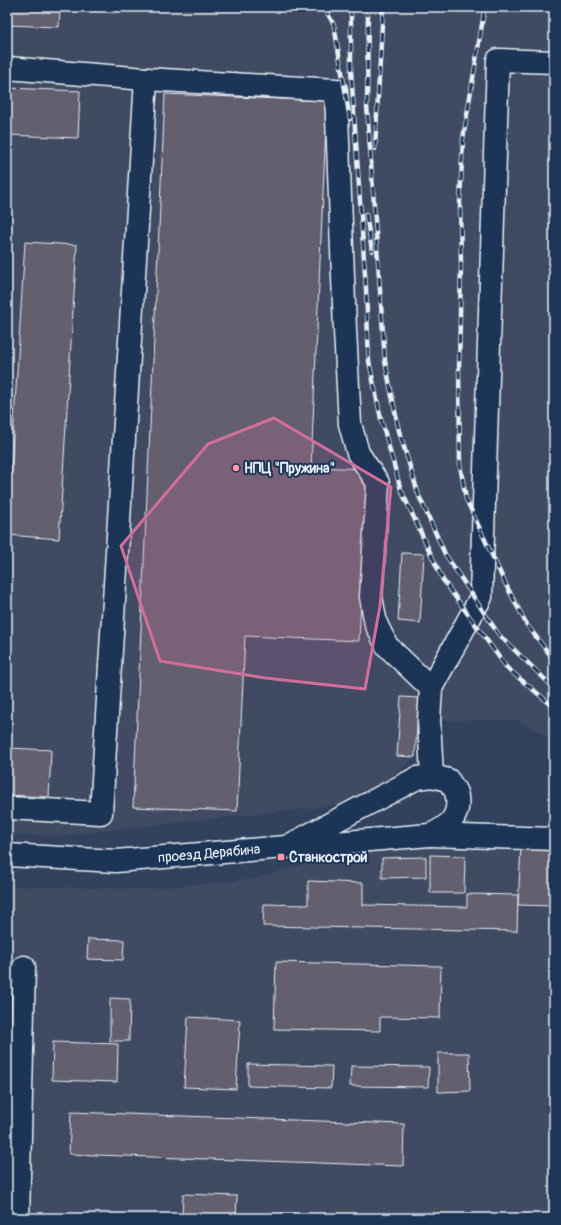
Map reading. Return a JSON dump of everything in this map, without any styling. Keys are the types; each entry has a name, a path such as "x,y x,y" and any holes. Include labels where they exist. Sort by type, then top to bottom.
{"street":[{"path":"288,846 417,778 432,776 429,720 431,688 481,597 498,60 554,62"},
{"path":"7,68 146,79 336,90 350,424 358,453 378,483 371,597 376,624 387,646 431,688"},
{"path":"7,808 101,812 146,79"},
{"name":"проезд Дерябина","path":"7,855 116,861 430,835 443,829 456,816 457,796 448,780 432,776"},
{"path":"430,835 554,839"},
{"path":"18,1218 24,967"}],"highlighted area":[{"path":"274,418 391,487 380,606 365,689 265,678 160,661 121,546 208,444"}],"shaded area":[{"path":"7,7 554,7 554,740 517,720 418,720 415,757 366,798 330,806 56,836 7,834"},
{"path":"554,843 554,1218 7,1218 7,886 148,889 255,879 362,846"}],"building":[{"path":"7,7 60,7 59,27 7,25"},
{"path":"7,88 80,91 78,138 7,135"},
{"path":"165,94 327,101 311,467 367,469 359,641 245,636 237,811 133,807"},
{"path":"25,242 77,245 59,539 7,535"},
{"path":"402,553 424,554 420,623 398,621"},
{"path":"401,697 419,698 415,757 397,756"},
{"path":"7,748 51,750 49,797 7,795"},
{"path":"521,845 554,847 554,906 518,905"},
{"path":"430,855 465,856 464,893 430,893"},
{"path":"426,857 426,877 382,878 382,858"},
{"path":"308,881 363,883 363,905 467,907 467,894 518,895 517,931 263,926 264,904 308,905"},
{"path":"88,939 124,940 123,960 87,959"},
{"path":"276,962 441,966 440,1018 380,1017 380,1031 274,1029"},
{"path":"110,998 130,999 129,1041 110,1041"},
{"path":"188,1017 240,1020 236,1089 184,1087"},
{"path":"53,1042 118,1044 117,1082 52,1080"},
{"path":"438,1053 469,1053 470,1091 438,1092"},
{"path":"248,1064 332,1066 331,1088 248,1086"},
{"path":"351,1066 429,1067 428,1087 350,1086"},
{"path":"71,1112 404,1124 403,1166 69,1154"},
{"path":"183,1194 237,1196 236,1218 182,1218"}],"railway":[{"path":"324,7 334,25 350,119"},
{"path":"351,7 351,70 366,288 369,361 381,419 401,490 443,580 507,668 554,707"},
{"path":"368,7 367,106 385,361 399,431 419,496 445,554 499,635 554,688"},
{"path":"375,149 383,7"},
{"path":"484,12 463,139 460,202 460,465 466,499 505,583 527,625 554,660"},
{"path":"366,214 372,251"}],"place":[{"name":"НПЦ \"Пружина\"","path":"236,468"},
{"name":"Станкострой","path":"281,857"}]}
